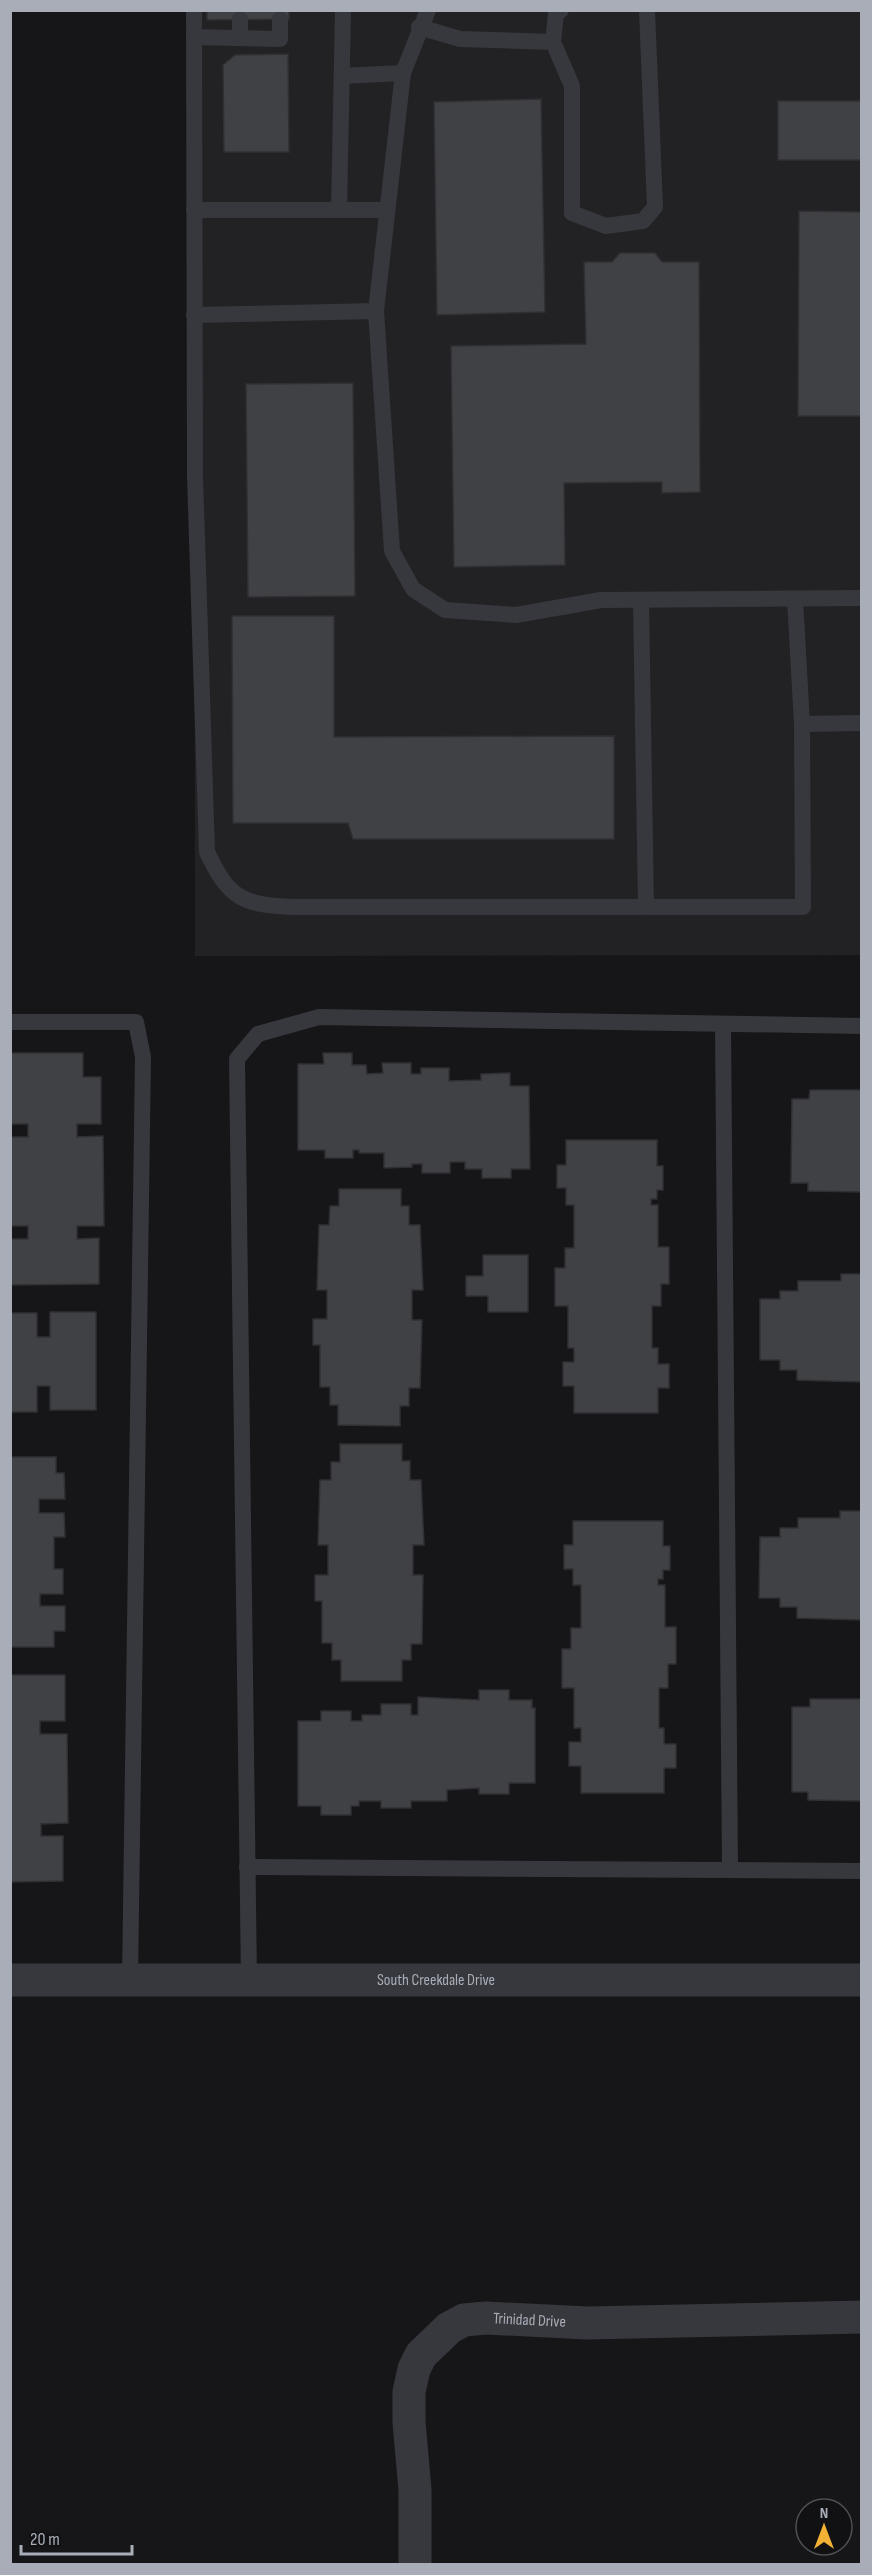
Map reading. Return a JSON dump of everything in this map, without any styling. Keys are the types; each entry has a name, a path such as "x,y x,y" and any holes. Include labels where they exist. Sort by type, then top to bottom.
{"street":[{"name":"South Creekdale Drive","path":"10,1980 861,1980"},
{"name":"Trinidad Drive","path":"415,2565 415,2490 409,2422 409,2392 414,2369 421,2355 449,2328 464,2320 486,2318 587,2323 861,2317"}],"lane":[{"path":"194,10 195,476 207,852 215,869 232,893 258,906 294,907 803,907 802,724 795,599"},
{"path":"339,210 343,10"},
{"path":"414,10 419,27"},
{"path":"428,10 419,27 403,73 376,311 392,551 413,589 445,610 516,615 601,600 861,598"},
{"path":"561,10 556,14 553,42 572,86 572,213 606,226 643,221 655,207 647,10"},
{"path":"240,19 240,38"},
{"path":"194,37 280,39 280,19"},
{"path":"419,27 460,39 553,42"},
{"path":"342,76 403,73"},
{"path":"194,210 387,210"},
{"path":"194,315 376,311"},
{"path":"640,600 646,907"},
{"path":"802,724 861,723"},
{"path":"249,1980 237,1059 258,1034 319,1017 861,1026"},
{"path":"10,1022 136,1022 143,1057 130,1980"},
{"path":"723,1024 730,1870"},
{"path":"247,1867 861,1871"}],"shaded area":[{"path":"194,11 861,11 861,955 195,956"}],"building":[{"path":"207,10 289,10 289,19 207,20"},
{"path":"288,54 289,152 224,152 223,65 235,55"},
{"path":"541,99 545,312 437,315 434,102"},
{"path":"778,101 862,101 862,160 778,160"},
{"path":"799,211 862,212 862,416 798,416"},
{"path":"620,253 655,253 662,262 699,262 700,492 662,493 662,482 564,483 565,565 454,567 451,346 586,344 584,262 612,262"},
{"path":"353,383 355,596 248,597 246,384"},
{"path":"232,616 334,616 334,737 614,736 614,839 353,839 348,823 233,823"},
{"path":"10,1053 83,1053 83,1077 101,1077 101,1124 77,1124 77,1137 103,1136 104,1226 77,1226 77,1239 99,1238 99,1284 10,1285 10,1239 28,1239 28,1226 10,1226 10,1137 28,1137 28,1124 10,1124"},
{"path":"323,1053 352,1053 352,1065 366,1065 367,1074 383,1073 382,1063 411,1063 411,1074 421,1074 421,1068 449,1068 449,1081 481,1080 481,1074 510,1073 510,1086 529,1086 530,1169 511,1169 511,1178 482,1178 482,1169 465,1169 465,1162 450,1162 450,1173 422,1173 422,1164 412,1164 412,1167 384,1168 384,1153 359,1153 359,1150 353,1150 353,1158 325,1158 325,1150 298,1150 298,1064 324,1064"},
{"path":"810,1090 862,1090 862,1192 808,1191 808,1183 791,1183 792,1099 809,1099"},
{"path":"566,1140 657,1140 657,1166 663,1166 663,1190 657,1190 657,1199 651,1199 651,1205 658,1205 658,1247 669,1247 669,1284 661,1284 661,1306 652,1306 652,1348 658,1348 658,1364 669,1364 669,1388 658,1388 658,1413 574,1413 574,1386 563,1386 563,1362 574,1362 574,1348 568,1348 568,1306 555,1306 555,1268 565,1268 565,1248 574,1248 574,1205 566,1205 566,1188 557,1188 557,1165 566,1165"},
{"path":"339,1189 401,1189 401,1206 409,1206 409,1225 420,1225 423,1290 412,1290 412,1320 422,1320 420,1388 409,1388 409,1406 400,1406 400,1426 338,1425 338,1405 330,1405 330,1387 320,1387 320,1345 313,1345 313,1319 327,1319 327,1290 317,1290 319,1225 329,1225 330,1206 339,1206"},
{"path":"483,1255 528,1255 528,1312 488,1312 488,1296 466,1296 466,1276 483,1276"},
{"path":"841,1274 862,1274 862,1382 797,1380 797,1370 780,1370 780,1360 760,1360 760,1299 780,1299 780,1291 798,1291 798,1281 841,1281"},
{"path":"50,1312 96,1312 96,1410 50,1410 50,1386 37,1386 37,1412 10,1412 10,1313 37,1313 37,1337 50,1337"},
{"path":"340,1444 402,1444 402,1461 410,1461 410,1480 421,1480 424,1545 413,1545 413,1575 423,1575 422,1644 411,1644 411,1660 402,1660 402,1681 341,1681 341,1660 332,1660 332,1643 322,1643 322,1601 315,1601 315,1575 328,1575 328,1545 318,1545 320,1480 331,1480 331,1462 340,1462"},
{"path":"10,1457 56,1457 56,1473 64,1473 65,1499 39,1499 39,1513 64,1513 65,1537 54,1537 54,1569 63,1569 63,1594 40,1594 40,1606 65,1606 65,1631 54,1631 54,1647 10,1647"},
{"path":"840,1511 862,1511 862,1620 797,1618 797,1607 780,1607 780,1598 759,1598 760,1537 780,1537 780,1528 798,1528 798,1518 840,1518"},
{"path":"573,1521 663,1521 663,1546 670,1546 670,1570 663,1570 663,1579 658,1579 658,1585 665,1585 665,1627 676,1627 676,1664 668,1664 668,1688 659,1688 659,1728 664,1728 664,1744 676,1744 676,1768 664,1768 664,1793 581,1793 581,1766 569,1766 569,1742 581,1742 581,1728 574,1728 574,1688 562,1688 562,1649 571,1649 571,1628 581,1628 581,1585 573,1585 573,1569 564,1569 564,1545 573,1545"},
{"path":"10,1675 65,1675 65,1721 40,1721 40,1734 67,1734 68,1823 41,1824 41,1836 63,1836 63,1881 10,1882"},
{"path":"479,1690 509,1690 509,1700 532,1700 532,1708 535,1708 535,1783 509,1783 509,1794 479,1794 479,1788 447,1790 447,1801 411,1801 411,1808 381,1808 381,1801 359,1801 359,1806 351,1806 351,1815 321,1815 321,1806 298,1806 298,1721 321,1721 321,1711 351,1711 351,1721 362,1721 362,1715 381,1715 381,1704 411,1704 411,1715 418,1715 418,1697 479,1700"},
{"path":"810,1699 862,1699 862,1801 808,1800 808,1792 792,1792 792,1707 810,1707"}]}
